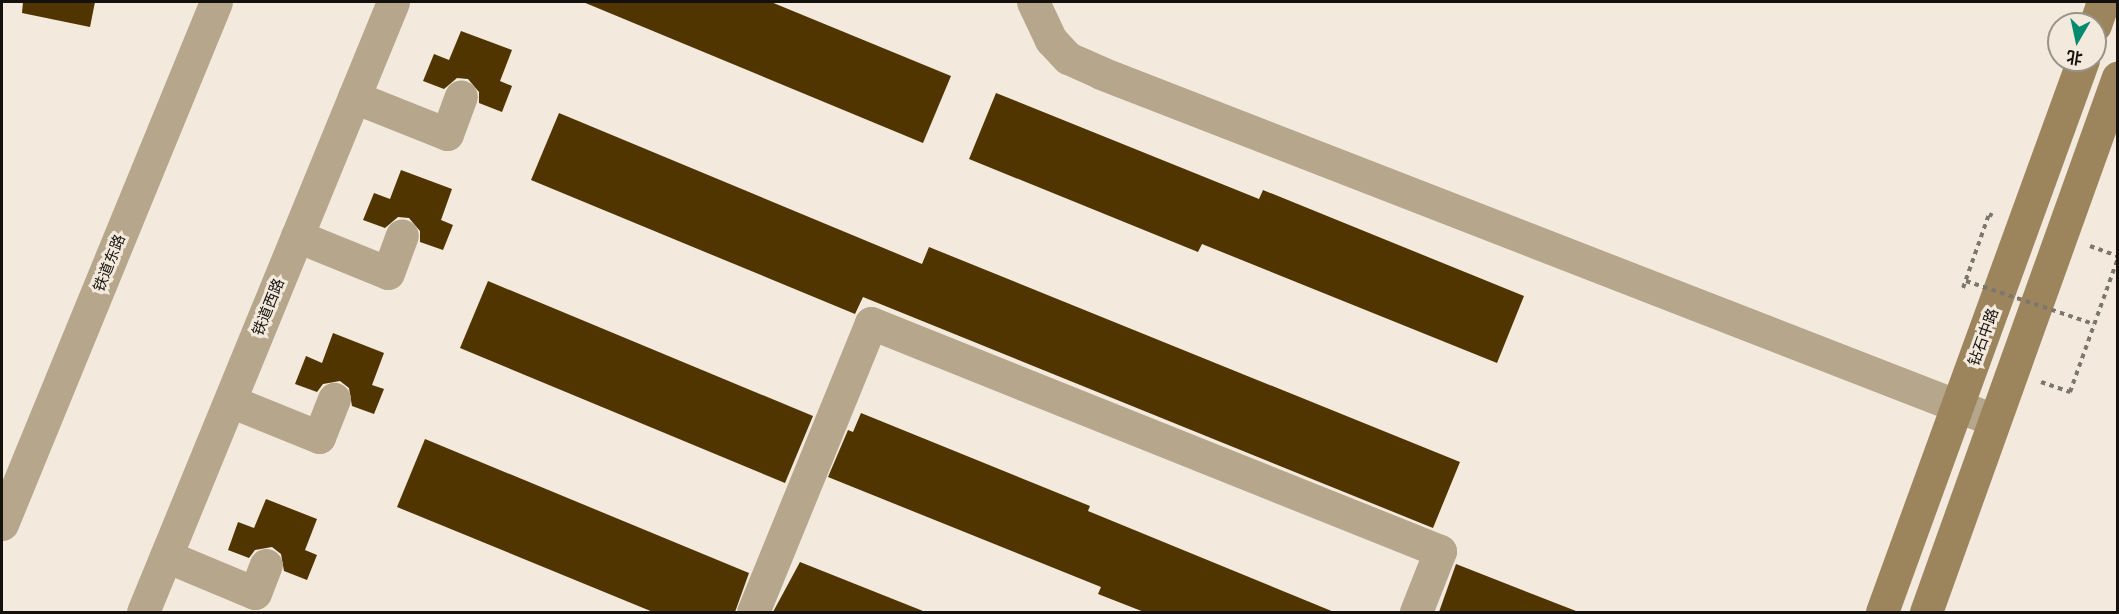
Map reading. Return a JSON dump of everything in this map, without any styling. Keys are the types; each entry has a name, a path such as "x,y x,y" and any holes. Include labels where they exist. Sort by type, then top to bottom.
{"main road":[{"name":"钻石中路","path":"1882,612 2079,72"},
{"path":"1926,612 2118,77"}],"street":[{"name":"铁道东路","path":"2,524 216,2"},
{"name":"铁道西路","path":"143,612 393,2"},
{"path":"1033,2 1057,46 1068,58 1101,73 1994,420"},
{"path":"354,97 447,134 461,96"},
{"path":"297,237 388,273 402,235"},
{"path":"753,612 871,323 1440,551 1416,612"},
{"path":"230,401 319,437 334,399"},
{"path":"166,556 255,593 266,565"}],"path":[{"path":"2070,392 2118,258"},
{"path":"1966,281 2094,324"}],"building":[{"path":"23,2 95,2 90,27 22,13"},
{"path":"583,2 771,2 951,76 923,143"},
{"path":"461,31 512,50 500,81 512,86 502,112 479,103 479,92 468,79 457,78 444,89 423,81 434,54 449,60"},
{"path":"996,93 1259,199 1263,190 1524,296 1497,363 1202,244 1198,252 969,159"},
{"path":"559,113 922,264 929,247 1460,462 1433,528 863,297 855,314 531,180"},
{"path":"401,170 452,189 441,220 453,225 443,250 420,242 420,231 409,218 398,217 385,228 363,220 374,193 390,199"},
{"path":"488,281 813,416 785,483 460,348"},
{"path":"333,333 384,353 372,385 384,389 374,414 352,406 349,388 340,381 323,384 317,392 295,384 306,356 322,363"},
{"path":"861,413 1090,506 1088,511 1334,612 1144,612 1098,594 1101,587 828,477 848,430 853,432"},
{"path":"425,439 749,573 735,612 653,612 397,507"},
{"path":"266,499 317,519 305,550 317,555 307,580 284,571 281,554 272,547 255,550 249,558 228,550 238,522 254,528"},
{"path":"800,562 923,611 923,612 773,612"},
{"path":"1456,564 1576,611 1576,612 1439,612"}]}
